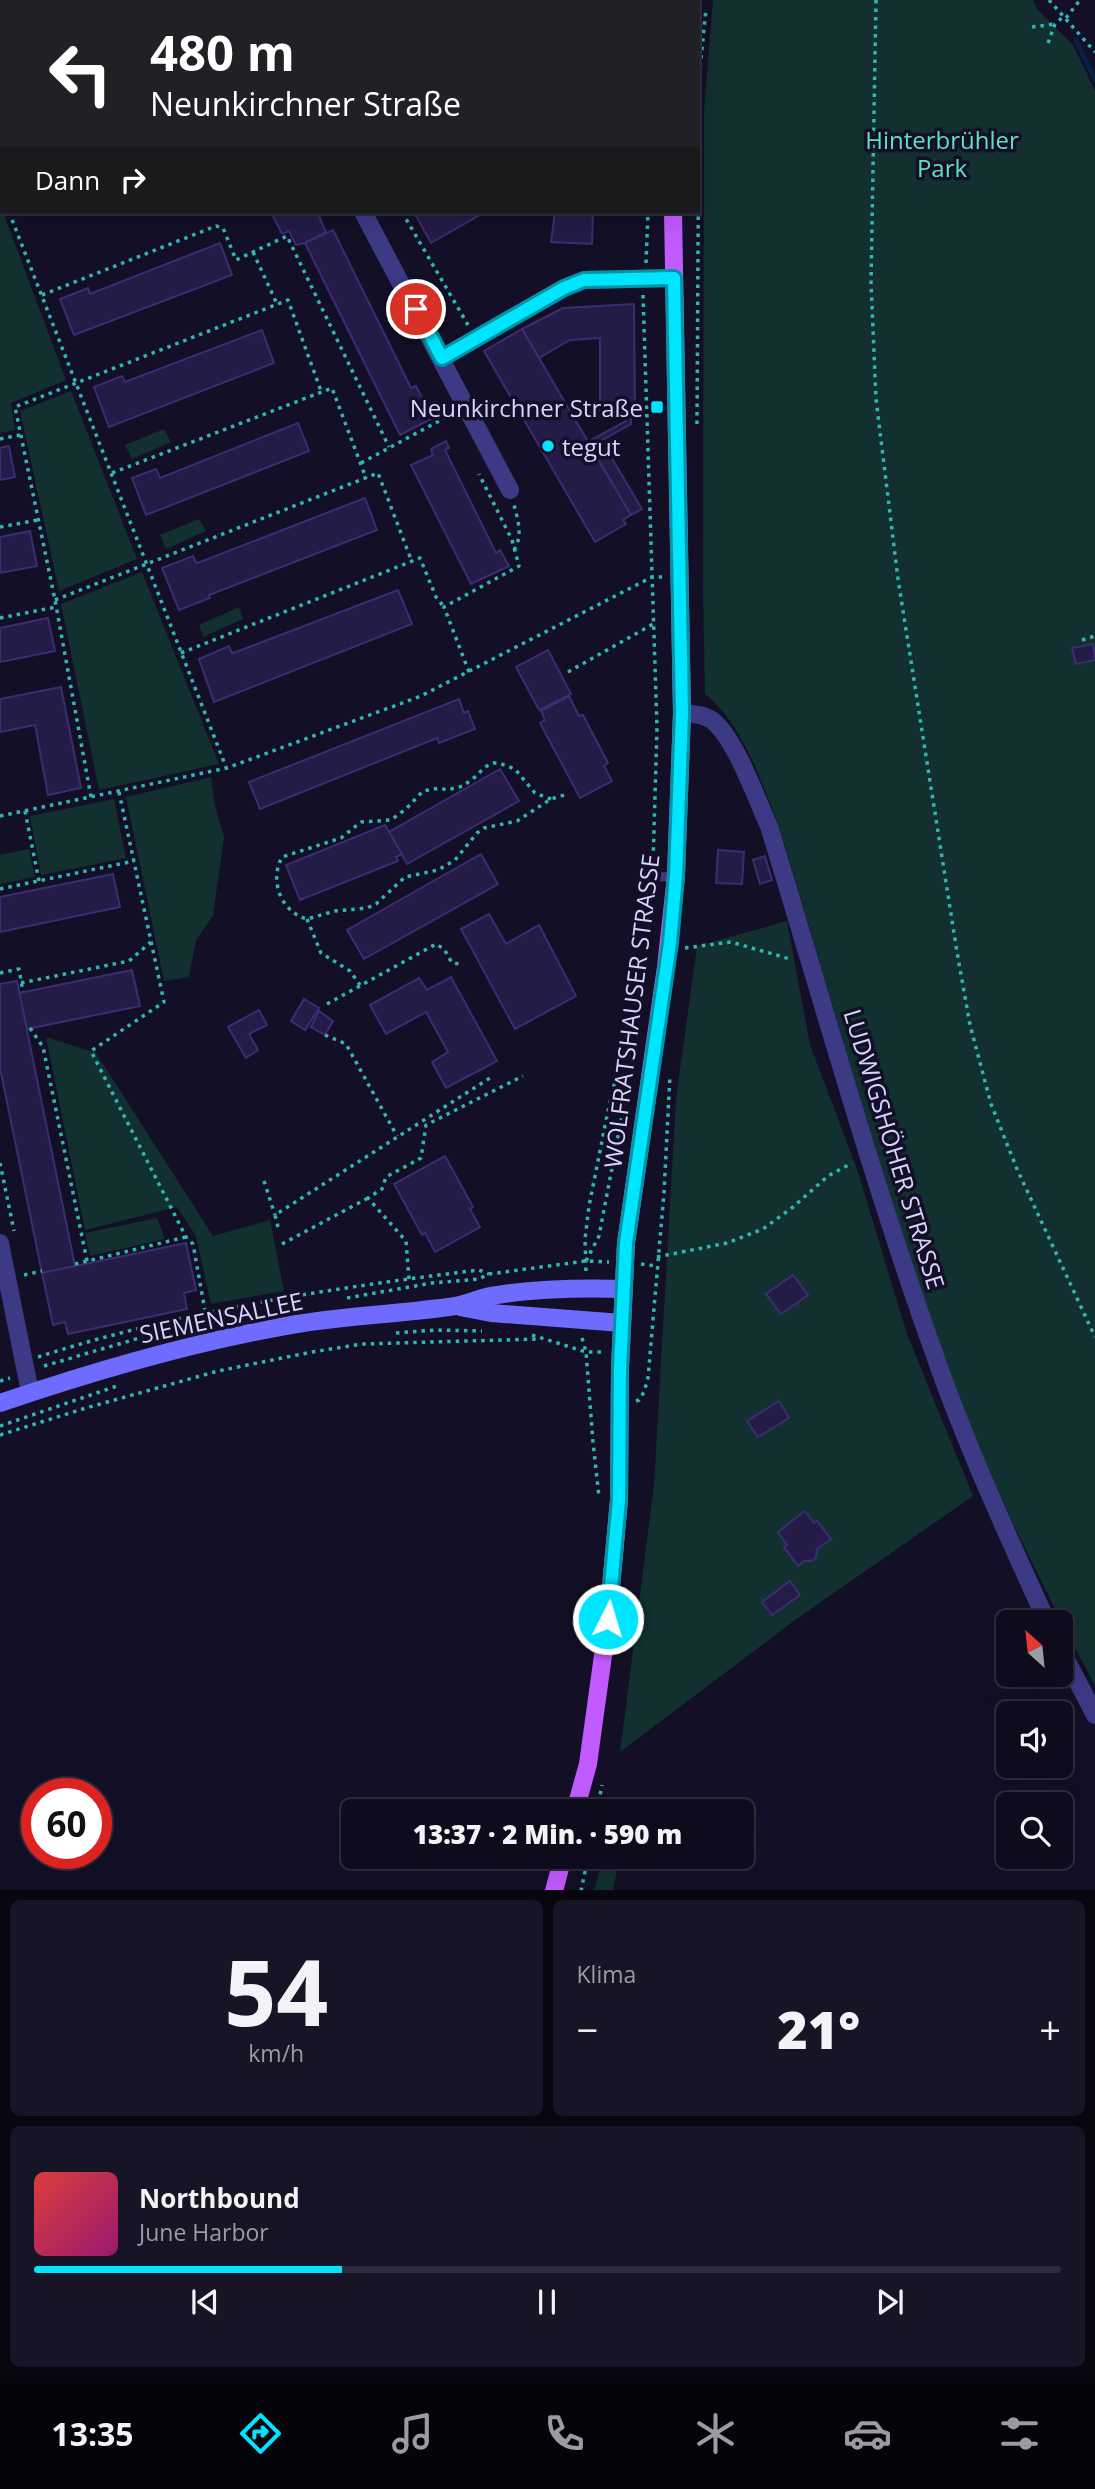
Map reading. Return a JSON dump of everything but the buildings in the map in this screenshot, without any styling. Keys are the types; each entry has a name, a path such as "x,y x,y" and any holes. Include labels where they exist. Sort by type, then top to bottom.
{"main road":[{"name":"WOLFRATSHAUSER STRASSE","path":"578,1799 588,1764 608,1619 619,1500 623,1289 628,1230 678,946 676,876 682,713 673,214"},
{"name":"SIEMENSALLEE","path":"0,1403 30,1392 231,1336 347,1316 457,1306 490,1296 586,1288 623,1289"},
{"name":"SIEMENSALLEE","path":"457,1306 491,1313 622,1323"},
{"path":"554,1890 560,1869"}],"street":[{"path":"364,214 510,490"},
{"path":"442,358 564,288 584,280 674,278"},
{"name":"LUDWIGSHÖHER STRASSE","path":"682,713 711,719 725,733 769,826 934,1354 987,1488 1042,1610"},
{"path":"0,1243 30,1392"},
{"path":"1073,1673 1095,1715"}],"lane":[{"path":"647,878 676,876"}],"path":[{"path":"700,69 707,0"},
{"path":"876,0 871,283 876,399 898,579 957,952 970,1025 992,1104 1017,1169 1095,1337"},
{"path":"1049,0 1095,52"},
{"path":"1032,27 1055,24 1080,0"},
{"path":"1048,43 1055,24"},
{"path":"10,214 227,768"},
{"path":"403,214 476,339"},
{"path":"643,998 647,878 657,728 650,458 644,362 644,279 648,214"},
{"path":"697,437 698,214"},
{"path":"41,295 216,226 223,228 236,260 287,236 389,447"},
{"path":"253,252 276,304"},
{"path":"91,797 55,600 15,407 288,300 321,391"},
{"path":"112,473 332,388 366,478"},
{"path":"361,463 466,406"},
{"path":"0,439 20,435"},
{"path":"444,607 519,566 475,465"},
{"path":"55,600 378,473 412,562"},
{"path":"510,490 520,534 514,550"},
{"path":"0,527 38,520"},
{"path":"181,653 420,558 436,597 444,607 470,672"},
{"path":"0,816 227,768 421,696 652,577"},
{"path":"0,618 56,607"},
{"path":"568,672 654,623"},
{"path":"1082,640 1095,636"},
{"path":"551,799 535,793 515,769 493,763 463,786 424,791 391,820 361,822 341,838 282,857 278,876 283,903 290,912 307,919 335,911 367,908 376,904 405,877 438,870 455,860 484,828 517,821 551,799 568,794"},
{"path":"119,791 164,1002 91,1051 186,1237 193,1244 207,1322"},
{"path":"24,811 39,881"},
{"path":"0,889 134,861"},
{"path":"307,919 324,956 349,971 360,985"},
{"path":"678,946 687,936"},
{"path":"21,983 130,961 151,942"},
{"path":"678,946 731,942 795,960 812,968"},
{"path":"327,1004 436,944 444,949 452,963 460,964"},
{"path":"0,972 19,969 23,992"},
{"path":"586,1261 585,1239 589,1206 608,1111 633,1006 643,987"},
{"path":"30,1028 43,1047 87,1262"},
{"path":"326,1035 346,1044 397,1137"},
{"path":"586,1261 599,1236 632,1062"},
{"path":"620,1401 639,1401 648,1378 657,1257 655,1248 671,1071"},
{"path":"275,1215 493,1076"},
{"path":"282,1244 368,1198 382,1189 386,1177 421,1158 426,1125 523,1076"},
{"path":"657,1257 741,1239 763,1228 793,1207 828,1176 850,1163 870,1156"},
{"path":"264,1181 278,1227"},
{"path":"368,1198 406,1241 409,1279"},
{"path":"75,1264 186,1237"},
{"path":"23,1362 150,1325 206,1314 409,1279 479,1270 489,1274 586,1261"},
{"path":"24,1275 42,1271"},
{"path":"387,1333 491,1331"},
{"path":"524,1332 586,1352 598,1482"},
{"path":"0,1435 218,1371 313,1352 362,1344 542,1338"},
{"path":"0,1426 119,1386"},
{"path":"581,1890 586,1869"}],"green space":[{"name":"Hinterbrühler Park","path":"713,0 1033,0 1038,10 1073,45 1095,91 1095,1686 1073,1643 1073,1610 1056,1610 1012,1520 957,1392 898,1219 779,826 740,737 718,706 705,694 704,110"},
{"path":"0,214 4,214 66,380 11,403 15,430 0,433"},
{"path":"71,391 137,559 59,591 20,411"},
{"path":"164,429 171,442 132,459 125,445"},
{"path":"199,519 206,531 166,549 160,535"},
{"path":"142,572 219,764 99,790 61,604"},
{"path":"239,607 243,619 203,637 199,625"},
{"path":"211,777 215,806 224,837 213,916 196,940 189,977 164,981 126,797"},
{"path":"114,799 126,858 41,875 30,816"},
{"path":"29,849 35,877 0,884 0,855"},
{"path":"787,921 810,1045 857,1169 907,1334 973,1496 795,1620 620,1752 654,1485 676,1099 697,946"},
{"path":"46,1037 96,1053 213,1236 270,1220 284,1291 211,1304 196,1236 177,1207 85,1230"},
{"path":"157,1218 165,1239 90,1256 85,1233"},
{"path":"600,1869 617,1869 613,1890 594,1890"}],"waterway":[{"path":"1076,40 1095,80"}],"place":[{"name":"Neunkirchner Straße","path":"657,407"},
{"name":"tegut","path":"548,446"}],"route":[{"path":"416,309 442,358 564,288 584,280 674,278 682,713 676,876 670,943 626,1243 620,1368 619,1500 608,1619"}]}
